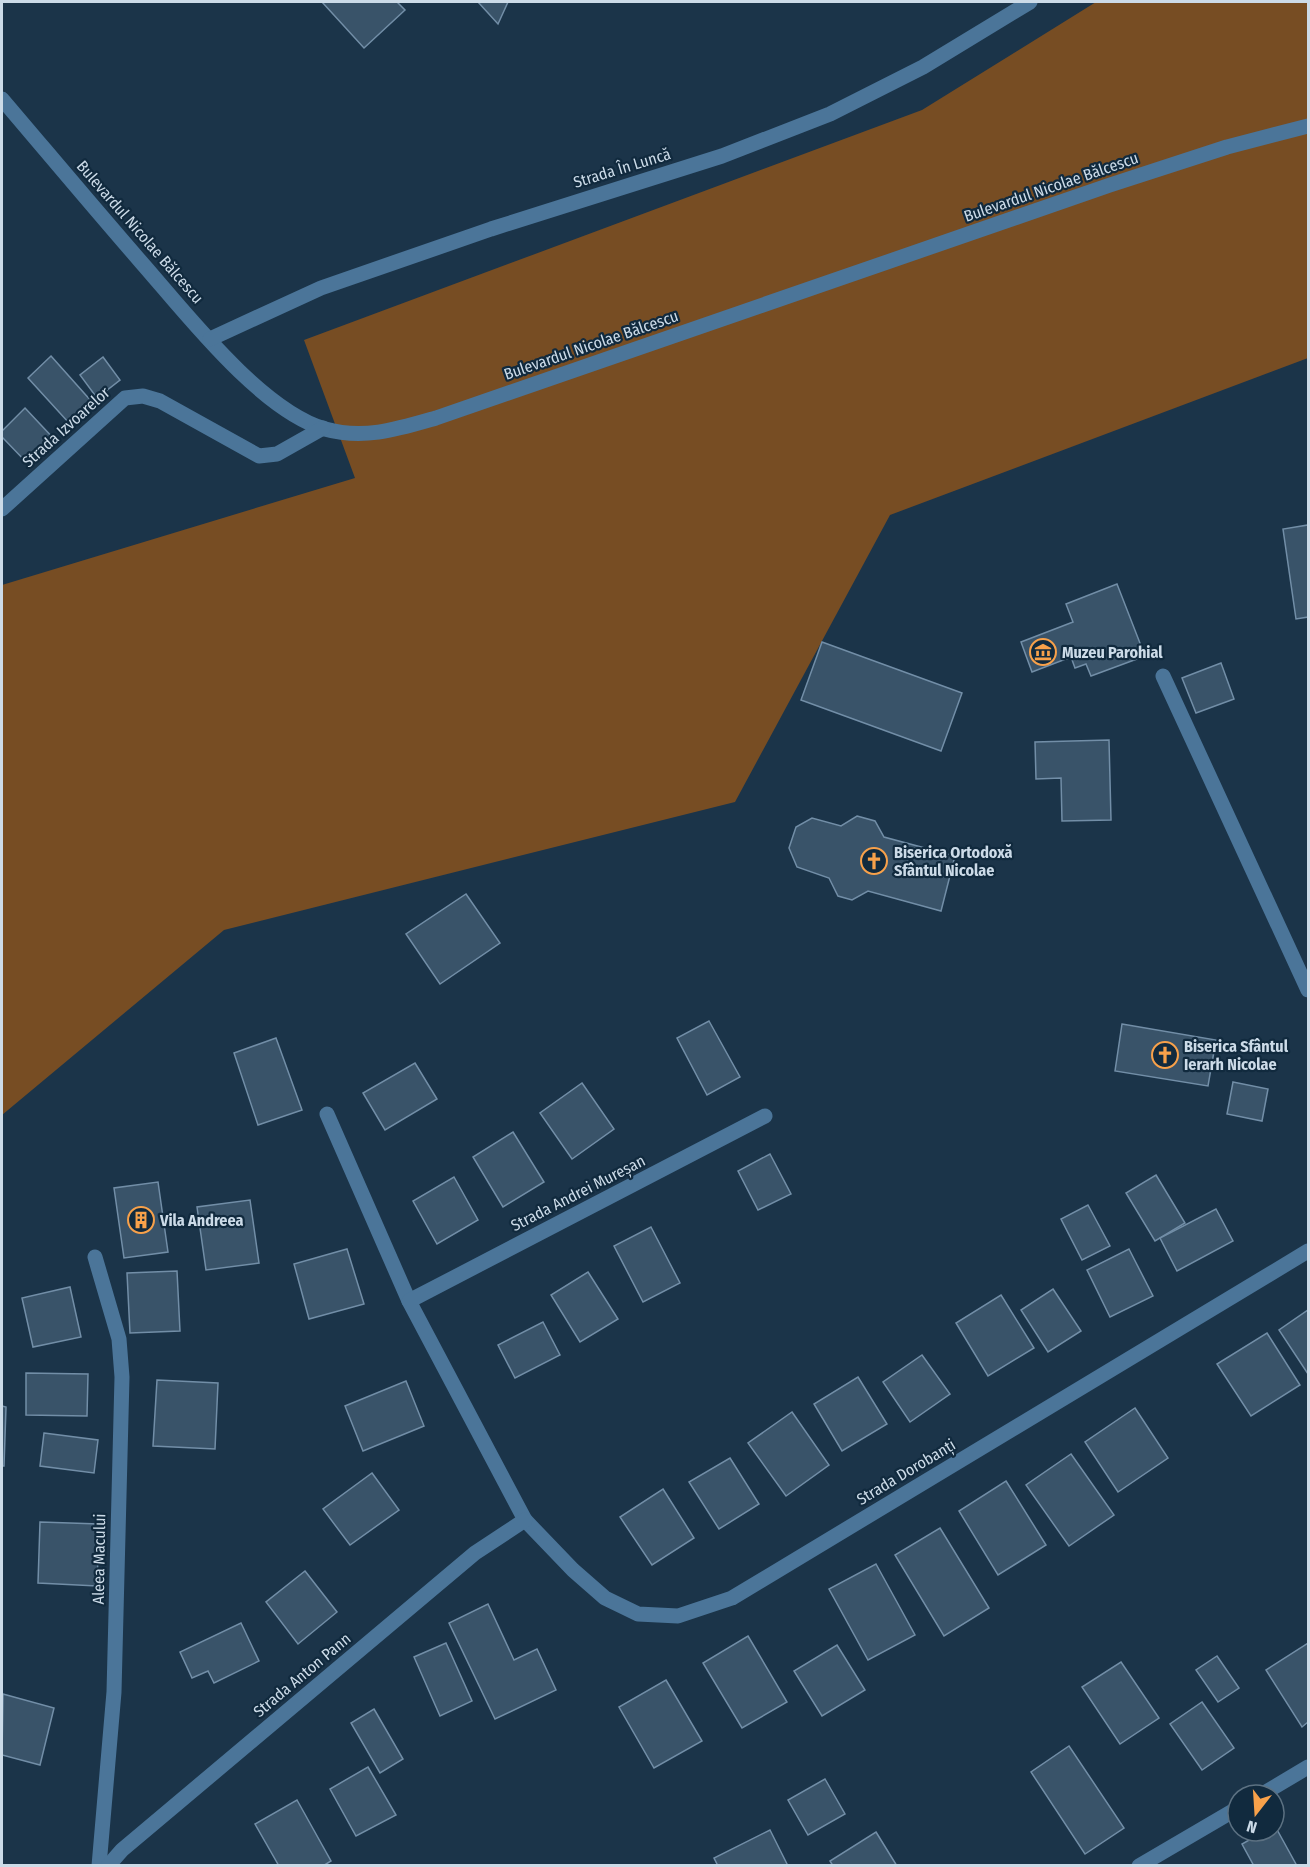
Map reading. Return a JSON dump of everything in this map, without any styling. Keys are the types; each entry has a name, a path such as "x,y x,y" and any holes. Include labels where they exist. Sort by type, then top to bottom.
{"street":[{"name":"Strada În Luncă","path":"210,339 321,288 502,225 722,156 830,114 923,67 1030,2"},
{"name":"Bulevardul Nicolae Bălcescu","path":"2,99 210,339 261,390 298,416 323,428 349,434 371,434 425,421 1110,185 1227,147 1308,126"},
{"name":"Strada Izvoarelor","path":"2,509 125,398 143,396 160,400 259,456 277,454 323,428"},
{"path":"1163,676 1308,990"},
{"path":"327,1114 409,1301 525,1520"},
{"name":"Strada Andrei Mureșan","path":"409,1301 765,1116"},
{"name":"Strada Dorobanți","path":"525,1520 605,1598 638,1614 678,1616 709,1607 732,1598 1308,1251"},
{"name":"Aleea Macului","path":"95,1257 119,1340 122,1377 114,1692 99,1866"},
{"name":"Strada Anton Pann","path":"108,1866 122,1850 475,1553 525,1520"},
{"path":"1281,1783 1308,1767"},
{"path":"1139,1866 1226,1815"}],"shaded area":[{"path":"1096,2 1308,2 1308,358 890,515 735,802 224,930 2,1115 2,585 355,478 304,340 922,110"}],"building":[{"path":"322,2 397,2 405,10 364,48"},
{"path":"478,2 508,2 498,24"},
{"path":"51,356 92,402 69,423 28,378"},
{"path":"103,357 120,380 97,398 80,375"},
{"path":"25,408 55,440 29,465 2,437 2,431"},
{"path":"1308,525 1308,617 1296,619 1283,529"},
{"path":"1117,584 1145,656 1091,676 1086,664 1075,668 1071,657 1032,672 1021,642 1073,622 1066,604"},
{"path":"822,642 962,693 941,751 801,700"},
{"path":"1221,663 1234,699 1196,713 1182,678"},
{"path":"1109,740 1111,820 1062,821 1061,778 1036,779 1035,742"},
{"name":"Biserica Ortodoxă Sfântul Nicolae","path":"857,816 875,821 884,837 955,856 941,911 868,891 852,900 838,896 829,878 797,867 789,848 796,827 812,818 841,826"},
{"path":"466,894 500,943 440,984 406,934"},
{"path":"709,1021 740,1077 707,1095 677,1038"},
{"name":"Biserica Sfântul Ierarh Nicolae","path":"1122,1024 1216,1040 1208,1086 1115,1071"},
{"path":"276,1038 302,1110 258,1125 234,1053"},
{"path":"415,1063 437,1099 385,1130 363,1093"},
{"path":"1233,1082 1268,1089 1262,1121 1227,1114"},
{"path":"582,1083 614,1129 572,1159 540,1113"},
{"path":"513,1132 544,1182 503,1207 473,1157"},
{"path":"770,1154 791,1194 758,1210 738,1171"},
{"path":"1156,1175 1185,1223 1155,1241 1126,1193"},
{"path":"454,1177 478,1220 437,1244 413,1201"},
{"name":"Vila Andreea","path":"158,1182 168,1252 124,1258 114,1188"},
{"path":"250,1200 259,1263 206,1270 197,1207"},
{"path":"1088,1205 1110,1246 1082,1260 1061,1219"},
{"path":"1216,1209 1233,1241 1177,1271 1160,1238"},
{"path":"651,1227 680,1283 643,1302 614,1246"},
{"path":"347,1249 364,1304 309,1319 294,1264"},
{"path":"1129,1249 1153,1296 1110,1317 1087,1270"},
{"path":"177,1271 180,1331 130,1333 127,1273"},
{"path":"588,1272 618,1319 580,1342 551,1295"},
{"path":"70,1287 81,1337 33,1347 22,1298"},
{"path":"1053,1289 1081,1331 1048,1352 1021,1310"},
{"path":"1001,1295 1034,1348 988,1376 956,1323"},
{"path":"1308,1310 1308,1374 1279,1330"},
{"path":"543,1322 560,1355 515,1378 498,1345"},
{"path":"1267,1333 1300,1385 1251,1416 1217,1364"},
{"path":"922,1355 950,1394 910,1422 883,1382"},
{"path":"26,1373 88,1374 87,1416 26,1415"},
{"path":"858,1377 887,1424 842,1451 814,1404"},
{"path":"157,1380 218,1383 215,1449 153,1446"},
{"path":"406,1381 424,1426 363,1451 345,1406"},
{"path":"2,1406 6,1407 4,1466 2,1466"},
{"path":"1135,1408 1168,1458 1118,1492 1085,1442"},
{"path":"792,1412 829,1465 786,1496 748,1443"},
{"path":"44,1433 98,1440 94,1473 40,1466"},
{"path":"1071,1454 1114,1515 1069,1546 1026,1485"},
{"path":"730,1458 759,1504 719,1529 689,1482"},
{"path":"372,1473 399,1510 350,1545 323,1509"},
{"path":"1006,1481 1046,1545 998,1575 959,1511"},
{"path":"663,1489 694,1538 652,1565 620,1517"},
{"path":"40,1522 99,1524 97,1586 38,1583"},
{"path":"940,1528 989,1608 944,1636 895,1555"},
{"path":"876,1564 915,1635 868,1660 829,1589"},
{"path":"305,1571 337,1612 298,1644 266,1602"},
{"path":"488,1604 514,1660 537,1649 556,1690 495,1719 449,1623"},
{"path":"241,1623 259,1661 214,1683 208,1671 192,1678 180,1652"},
{"path":"748,1636 787,1702 742,1728 703,1663"},
{"path":"446,1643 472,1701 440,1716 414,1657"},
{"path":"1308,1643 1308,1722 1302,1727 1266,1670"},
{"path":"837,1645 865,1690 822,1716 794,1671"},
{"path":"1217,1656 1239,1688 1218,1702 1196,1670"},
{"path":"1121,1662 1159,1718 1120,1744 1082,1687"},
{"path":"666,1680 702,1741 654,1768 619,1707"},
{"path":"3,1694 54,1708 40,1765 2,1755"},
{"path":"1202,1702 1234,1748 1202,1770 1170,1724"},
{"path":"374,1709 403,1759 380,1773 351,1723"},
{"path":"1069,1746 1124,1828 1085,1854 1031,1772"},
{"path":"368,1767 396,1815 356,1836 330,1789"},
{"path":"825,1779 845,1814 808,1835 788,1800"},
{"path":"297,1800 331,1861 323,1866 279,1866 255,1824"},
{"path":"770,1830 788,1866 718,1866 714,1858"},
{"path":"876,1832 897,1866 833,1866 830,1861"},
{"path":"1284,1843 1297,1866 1254,1866 1242,1844"}],"place":[{"name":"Muzeu Parohial","path":"1043,652"},
{"name":"Biserica Ortodoxă Sfântul Nicolae","path":"874,861"},
{"name":"Biserica Sfântul Ierarh Nicolae","path":"1165,1055"},
{"name":"Vila Andreea","path":"141,1220"}]}
